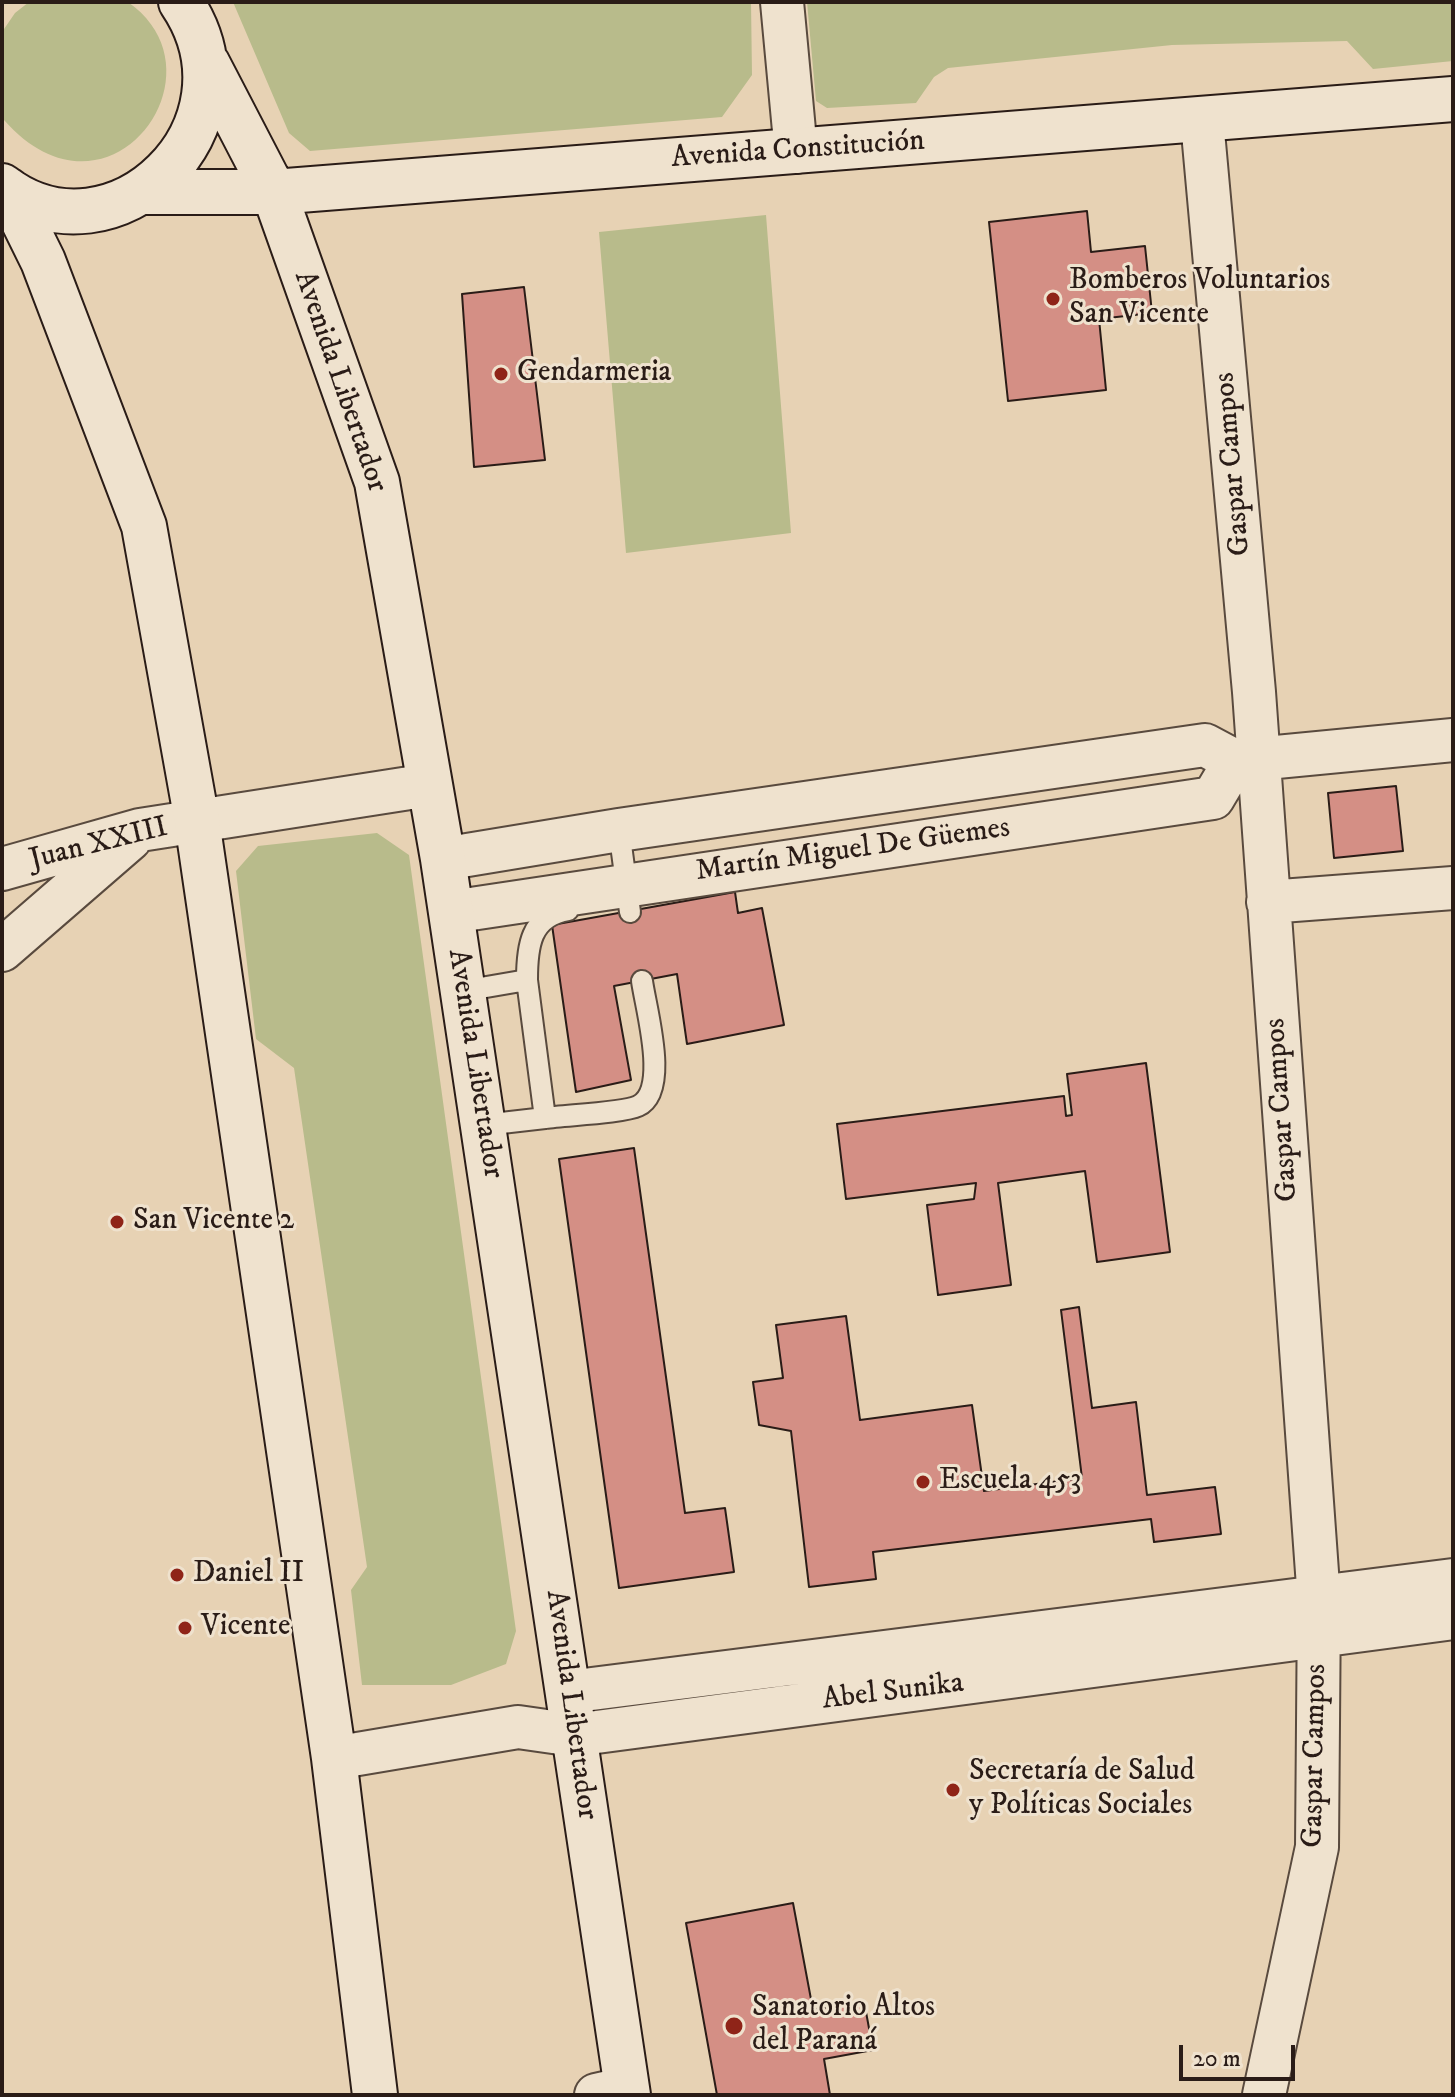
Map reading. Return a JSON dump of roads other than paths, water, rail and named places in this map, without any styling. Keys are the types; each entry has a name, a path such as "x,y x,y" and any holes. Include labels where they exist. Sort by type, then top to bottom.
{"main road":[{"path":"5,188 47,206 79,210 112,205 142,192 180,159 203,114 207,63 196,23 181,2"},
{"name":"Avenida Libertador","path":"207,63 274,192 377,482 443,859 484,1125 574,1735 617,2093"},
{"name":"Avenida Constitución","path":"142,192 274,192 1453,99"},
{"path":"5,188 43,261 144,526 197,821 334,1758 375,2095"}],"street":[{"path":"782,2 796,152"},
{"name":"Gaspar Campos","path":"1202,121 1247,761 1268,902 1319,1618 1317,1847 1264,2095"},
{"name":"Martín Miguel De Güemes","path":"443,859 619,830 1205,745 1247,761 1453,740"},
{"name":"Martín Miguel De Güemes","path":"451,912 628,899 1213,798 1247,761"},
{"name":"Juan XXIII","path":"2,869 140,830 429,785"},
{"path":"2,950 140,830"},
{"path":"1268,902 1453,888"},
{"name":"Abel Sunika","path":"334,1758 518,1727 574,1735 1319,1618 1453,1580"},
{"name":"Abel Sunika","path":"568,1692 1319,1618 1453,1618"}],"lane":[{"path":"545,1118 527,980 527,947 536,927 552,913 628,899 619,830"},
{"path":"463,991 527,980"},
{"path":"484,1125 639,1106 653,1091 656,1075 642,981"}],"place":[{"name":"Bomberos Voluntarios San Vicente","path":"1053,299"},
{"name":"Gendarmeria","path":"501,374"},
{"name":"San Vicente 2","path":"117,1222"},
{"name":"Escuela 453","path":"923,1482"},
{"name":"Daniel II","path":"177,1575"},
{"name":"Vicente","path":"185,1628"},
{"name":"Secretaría de Salud y Políticas Sociales","path":"953,1790"},
{"name":"Sanatorio Altos del Paraná","path":"734,2026"}]}
